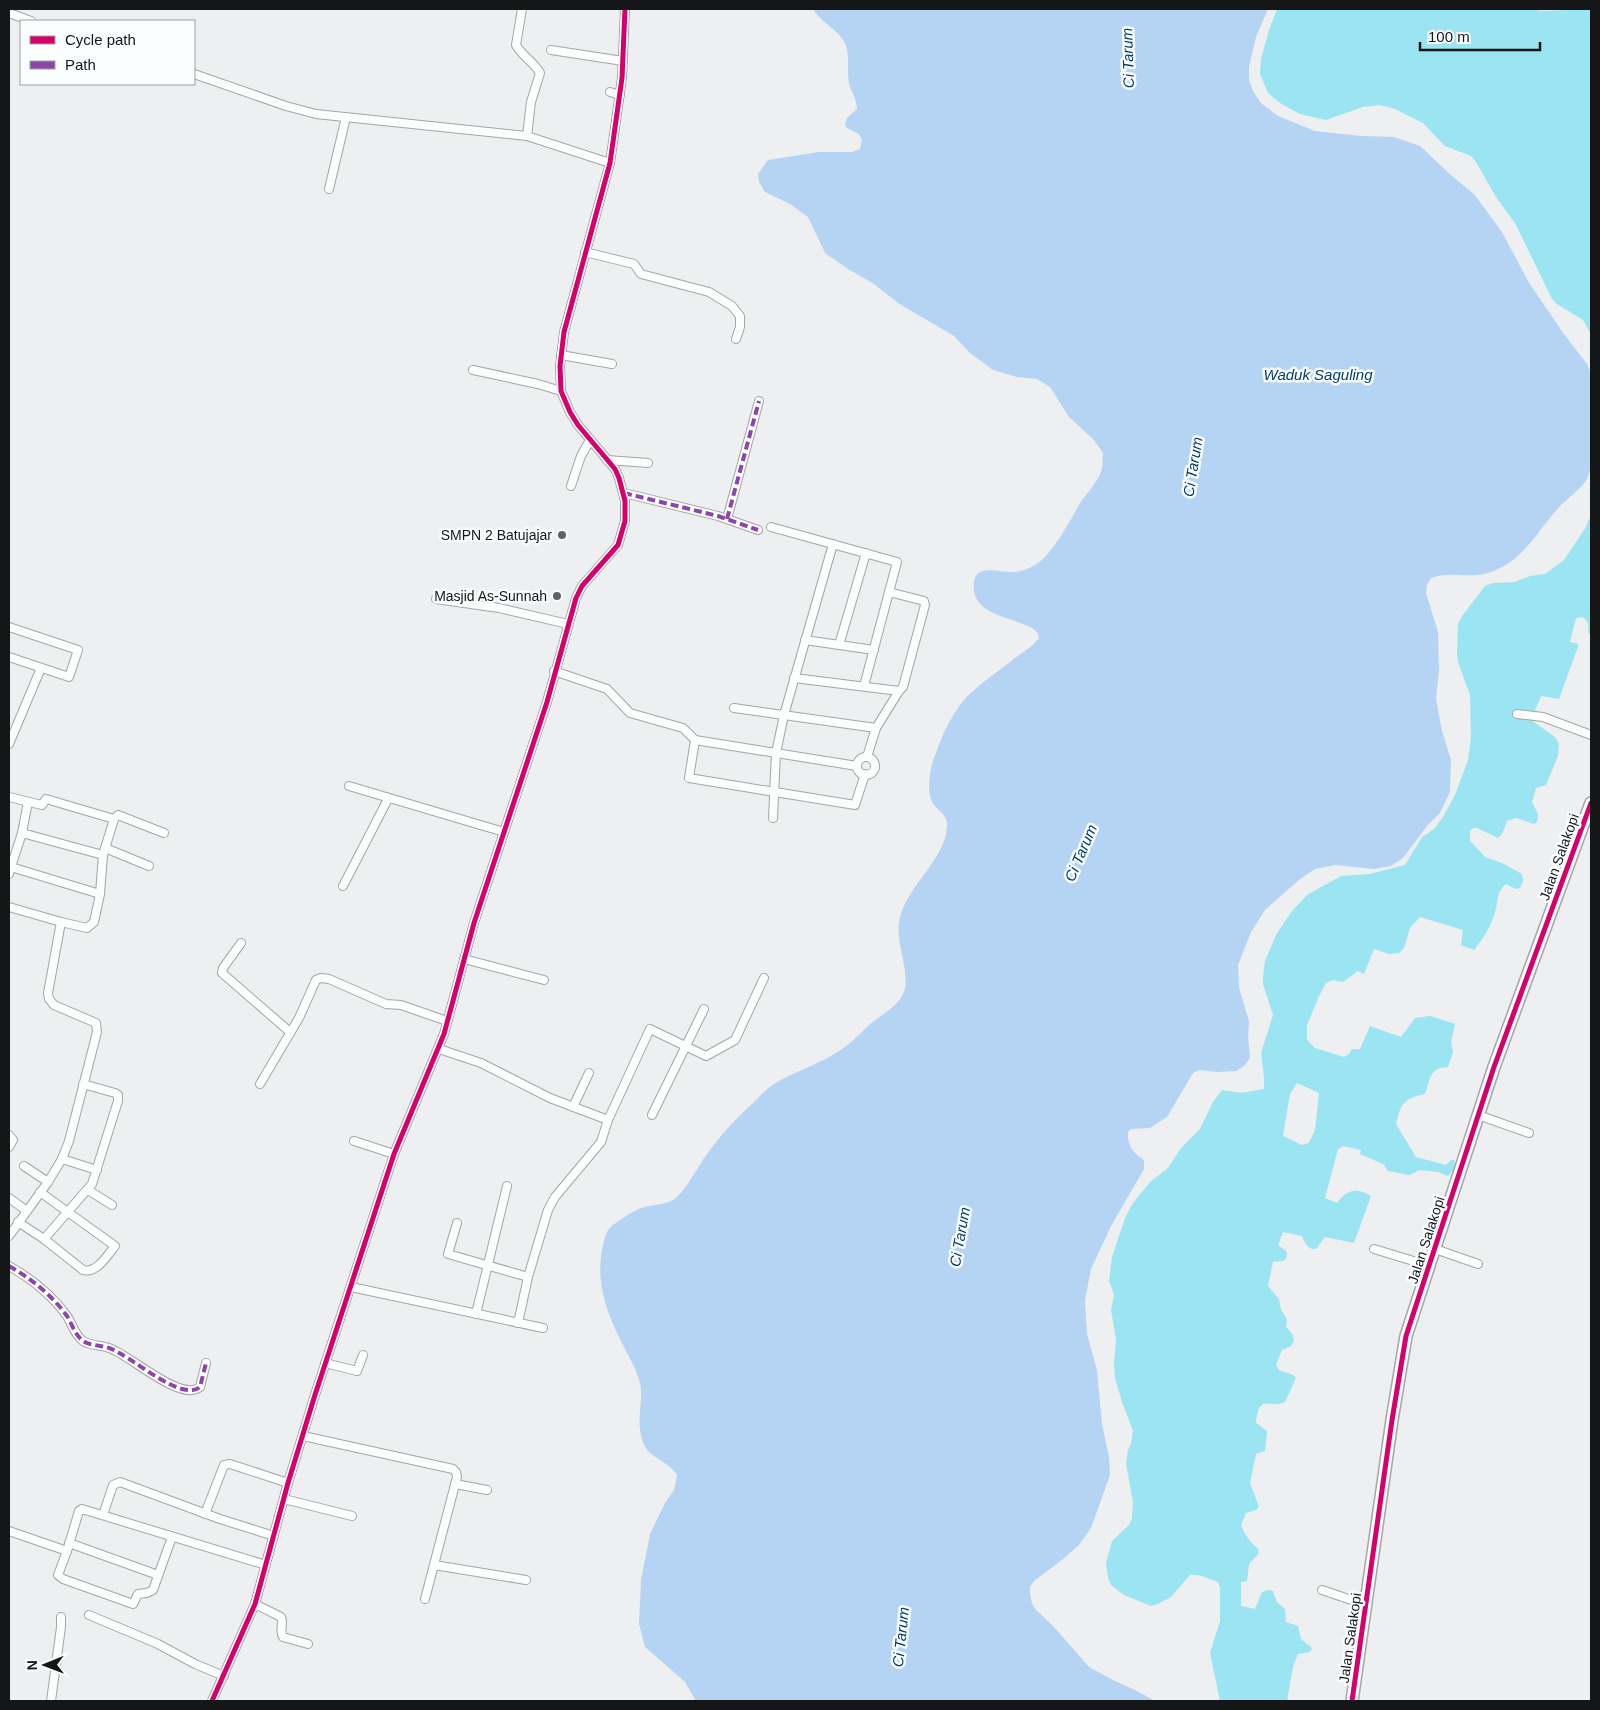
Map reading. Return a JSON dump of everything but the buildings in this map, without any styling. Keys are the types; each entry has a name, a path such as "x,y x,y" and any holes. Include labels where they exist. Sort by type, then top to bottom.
{"street":[{"path":"522,9 516,45 540,73 531,102 527,136"},
{"path":"212,1701 255,1604 288,1483 325,1363 394,1154 439,1049 464,959 544,710 554,671 580,589 619,542 624,524 624,493 617,473 574,419 561,391 561,355 564,332 610,163 620,95 625,9"},
{"path":"9,13 28,20"},
{"path":"551,50 623,61"},
{"path":"195,74 286,106 316,114 527,136 610,163"},
{"path":"610,92 620,95"},
{"path":"329,189 346,117"},
{"path":"585,252 634,264 642,274 708,292 732,306 740,316 740,327 736,339"},
{"path":"561,355 612,364"},
{"path":"473,370 561,391"},
{"path":"727,519 759,402"},
{"path":"571,486 580,456 590,440"},
{"path":"607,460 648,463"},
{"path":"624,493 727,519 758,530"},
{"path":"771,527 897,562 864,686"},
{"path":"772,818 776,753 784,715 834,544"},
{"path":"839,645 866,553"},
{"path":"868,757 876,728 903,687 925,605 924,601 889,592"},
{"path":"436,599 498,608 568,624"},
{"path":"9,627 78,650 69,677 9,659"},
{"path":"806,640 874,650"},
{"path":"9,744 41,668"},
{"path":"554,671 607,688 630,713 683,728 695,740 857,766"},
{"path":"794,678 899,691"},
{"path":"734,708 876,728"},
{"path":"1518,714 1543,717 1591,736"},
{"path":"695,740 689,778 855,805 865,774"},
{"path":"868,757 873,760 874,769 870,773 865,774 859,771 857,766 859,760 868,757"},
{"path":"350,786 388,799 504,832"},
{"path":"9,797 42,805 46,798 114,818 118,815 164,833"},
{"path":"343,886 388,799"},
{"path":"28,802 22,833 12,857 10,871 100,894"},
{"name":"Jalan Salakopi","path":"1352,1701 1406,1336 1506,1032 1591,803"},
{"path":"9,907 90,928 94,922 100,894 104,851 114,818"},
{"path":"22,833 104,851 149,866"},
{"path":"9,1236 48,1182 62,1159 69,1141 97,1032 97,1025 94,1022 54,1005 49,996 61,922"},
{"path":"240,943 223,968 222,973 290,1032"},
{"path":"464,959 544,980"},
{"path":"260,1084 299,1018 316,980 321,978 329,979 386,1004 400,1005 447,1022"},
{"path":"518,1323 540,1233 552,1201 599,1145 608,1120 650,1029 706,1056 734,1040 764,978"},
{"path":"652,1115 704,1009"},
{"path":"439,1049 481,1063 550,1098 608,1120"},
{"path":"573,1107 588,1073"},
{"path":"44,1239 94,1181 118,1098 114,1092 83,1084"},
{"path":"1478,1114 1529,1133"},
{"path":"9,1135 13,1140 9,1147"},
{"path":"354,1140 394,1154"},
{"path":"62,1159 97,1170"},
{"path":"24,1166 48,1182"},
{"path":"476,1314 507,1186"},
{"path":"88,1190 112,1204"},
{"path":"18,1222 44,1239 81,1269 87,1271 94,1270 116,1246 40,1192"},
{"path":"9,1198 27,1211"},
{"path":"457,1223 448,1254 528,1277"},
{"path":"1374,1249 1430,1266"},
{"path":"1435,1249 1478,1264"},
{"path":"9,1266 26,1276 50,1297 67,1316 78,1336 84,1341 110,1348 123,1354 153,1375 180,1388 191,1391 200,1387 206,1363"},
{"path":"351,1287 543,1328"},
{"path":"325,1363 357,1372 363,1355"},
{"path":"303,1436 453,1469 457,1475 425,1599"},
{"path":"205,1514 222,1467 226,1464 288,1483"},
{"path":"102,1515 113,1485 120,1482 205,1514 274,1536"},
{"path":"455,1484 487,1490"},
{"path":"284,1499 352,1516"},
{"path":"172,1537 153,1590 139,1594 135,1603 131,1604 59,1576 58,1573 80,1509 266,1565"},
{"path":"9,1532 68,1547 158,1575"},
{"path":"434,1564 526,1580"},
{"path":"1322,1590 1366,1605"},
{"path":"255,1604 281,1617 281,1633 283,1637 308,1644"},
{"path":"89,1615 158,1644 195,1664 224,1676"},
{"path":"51,1701 61,1617"}],"shaded area":[{"path":"1277,9 1533,9 1541,11 1591,9 1591,334 1583,320 1552,299 1515,223 1496,197 1471,156 1445,146 1423,123 1395,109 1380,105 1363,107 1326,120 1300,114 1280,103 1268,93 1260,74 1261,59"},
{"path":"1591,514 1591,635 1588,633 1586,620 1582,617 1576,618 1570,642 1579,644 1559,699 1541,696 1531,720 1555,737 1559,744 1558,756 1546,785 1536,788 1532,802 1538,814 1537,822 1534,824 1516,818 1507,821 1503,832 1498,838 1477,828 1473,828 1470,831 1470,841 1485,857 1502,863 1522,874 1523,881 1520,888 1516,889 1506,884 1503,888 1499,894 1491,923 1484,937 1474,950 1461,945 1463,930 1420,917 1410,928 1404,948 1399,953 1389,954 1374,949 1364,974 1358,971 1343,982 1333,980 1326,983 1307,1025 1307,1040 1315,1048 1344,1057 1352,1049 1360,1049 1370,1026 1401,1037 1415,1018 1430,1016 1455,1024 1451,1042 1453,1052 1448,1067 1437,1069 1434,1072 1425,1094 1407,1100 1404,1103 1396,1124 1416,1157 1446,1165 1451,1160 1454,1160 1455,1165 1448,1176 1438,1172 1420,1170 1409,1175 1388,1171 1383,1164 1360,1154 1361,1150 1343,1146 1338,1149 1325,1198 1337,1203 1344,1195 1352,1191 1361,1191 1371,1196 1354,1243 1325,1237 1316,1249 1313,1249 1307,1246 1302,1236 1283,1232 1278,1245 1287,1252 1286,1259 1273,1262 1268,1286 1279,1299 1281,1310 1287,1319 1286,1327 1294,1338 1291,1346 1282,1350 1276,1365 1279,1370 1296,1378 1285,1402 1280,1404 1263,1404 1257,1413 1256,1423 1267,1431 1265,1451 1256,1454 1250,1483 1259,1507 1246,1513 1241,1525 1259,1553 1249,1564 1247,1581 1241,1582 1241,1606 1255,1609 1262,1592 1273,1591 1277,1602 1285,1609 1286,1622 1298,1626 1301,1639 1312,1648 1310,1652 1298,1654 1293,1667 1287,1701 1220,1701 1210,1653 1220,1621 1220,1588 1218,1582 1201,1576 1190,1575 1171,1597 1151,1606 1124,1595 1111,1585 1108,1578 1106,1563 1112,1541 1129,1525 1132,1518 1133,1502 1126,1464 1133,1431 1115,1378 1116,1339 1111,1310 1114,1295 1109,1281 1112,1257 1125,1218 1133,1203 1151,1181 1168,1168 1181,1148 1200,1129 1213,1102 1222,1090 1241,1093 1264,1089 1261,1053 1273,1015 1263,984 1265,961 1277,933 1292,911 1307,895 1341,876 1370,874 1405,865 1422,837 1434,829 1443,817 1455,795 1468,760 1471,737 1470,695 1457,655 1458,624 1462,616 1485,586 1493,583 1515,582 1530,576 1545,574 1564,560 1586,527","holes":["1297,1083 1319,1093 1315,1130 1309,1143 1302,1145 1283,1136 1290,1094"]}],"water":[{"name":"Waduk Saguling","path":"813,9 1268,9 1256,37 1249,67 1249,80 1253,91 1261,103 1278,116 1315,131 1361,136 1394,137 1420,146 1474,194 1502,232 1529,283 1587,364 1591,373 1591,468 1585,482 1560,506 1519,555 1509,563 1484,574 1438,576 1431,578 1427,585 1426,593 1438,632 1439,670 1436,699 1442,731 1451,760 1450,792 1440,813 1427,826 1403,858 1391,866 1374,869 1335,865 1315,869 1300,879 1265,910 1251,932 1238,965 1239,988 1249,1021 1250,1058 1244,1066 1236,1071 1217,1072 1200,1070 1193,1073 1167,1117 1150,1128 1131,1129 1128,1132 1132,1148 1144,1160 1144,1169 1111,1226 1091,1269 1085,1300 1087,1334 1097,1370 1102,1424 1109,1457 1110,1475 1091,1528 1079,1545 1034,1581 1030,1587 1030,1593 1032,1604 1036,1610 1053,1626 1089,1667 1155,1701 696,1701 685,1682 645,1647 639,1624 641,1580 650,1534 665,1503 674,1490 677,1475 669,1466 649,1452 643,1442 640,1426 640,1383 634,1366 610,1318 601,1284 600,1262 606,1234 614,1224 637,1210 675,1199 720,1137 766,1090 783,1079 838,1052 893,1007 902,996 906,979 899,938 900,917 911,894 940,850 945,839 947,827 945,817 931,800 929,787 930,772 938,746 951,718 969,695 1039,638 1036,631 1028,626 1004,618 982,605 975,596 974,582 976,576 979,573 990,570 1009,572 1025,570 1042,560 1055,545 1082,500 1097,481 1102,466 1103,453 1094,440 1069,417 1050,387 1037,379 1017,377 993,370 970,353 954,336 898,303 874,284 825,253 808,217 790,204 765,192 759,182 758,174 768,160 819,152 852,152 860,149 862,140 859,134 845,125 847,118 857,109 849,83 846,47 841,37"}],"marked path":[{"path":"727,519 759,401"},
{"path":"624,493 718,516 758,530"},
{"path":"9,1266 33,1282 55,1301 67,1316 80,1339 89,1344 118,1352 168,1383 191,1390 200,1387 206,1363"}],"cycle path":[{"path":"212,1701 255,1604 288,1483 314,1398 394,1154 444,1034 474,923 547,702 576,598 582,586 618,545 625,521 625,501 619,478 615,469 578,425 570,412 561,391 560,366 564,332 610,163 622,78 625,9"},
{"path":"1352,1701 1392,1420 1406,1336 1494,1067 1591,803"}],"place":[{"name":"SMPN 2 Batujajar","path":"562,535"},
{"name":"Masjid As-Sunnah","path":"557,596"}],"water label":[{"name":"Ci Tarum","path":"1128,58"},
{"name":"Ci Tarum","path":"1193,467"},
{"name":"Ci Tarum","path":"1081,853"},
{"name":"Ci Tarum","path":"960,1237"},
{"name":"Ci Tarum","path":"901,1637"}]}
